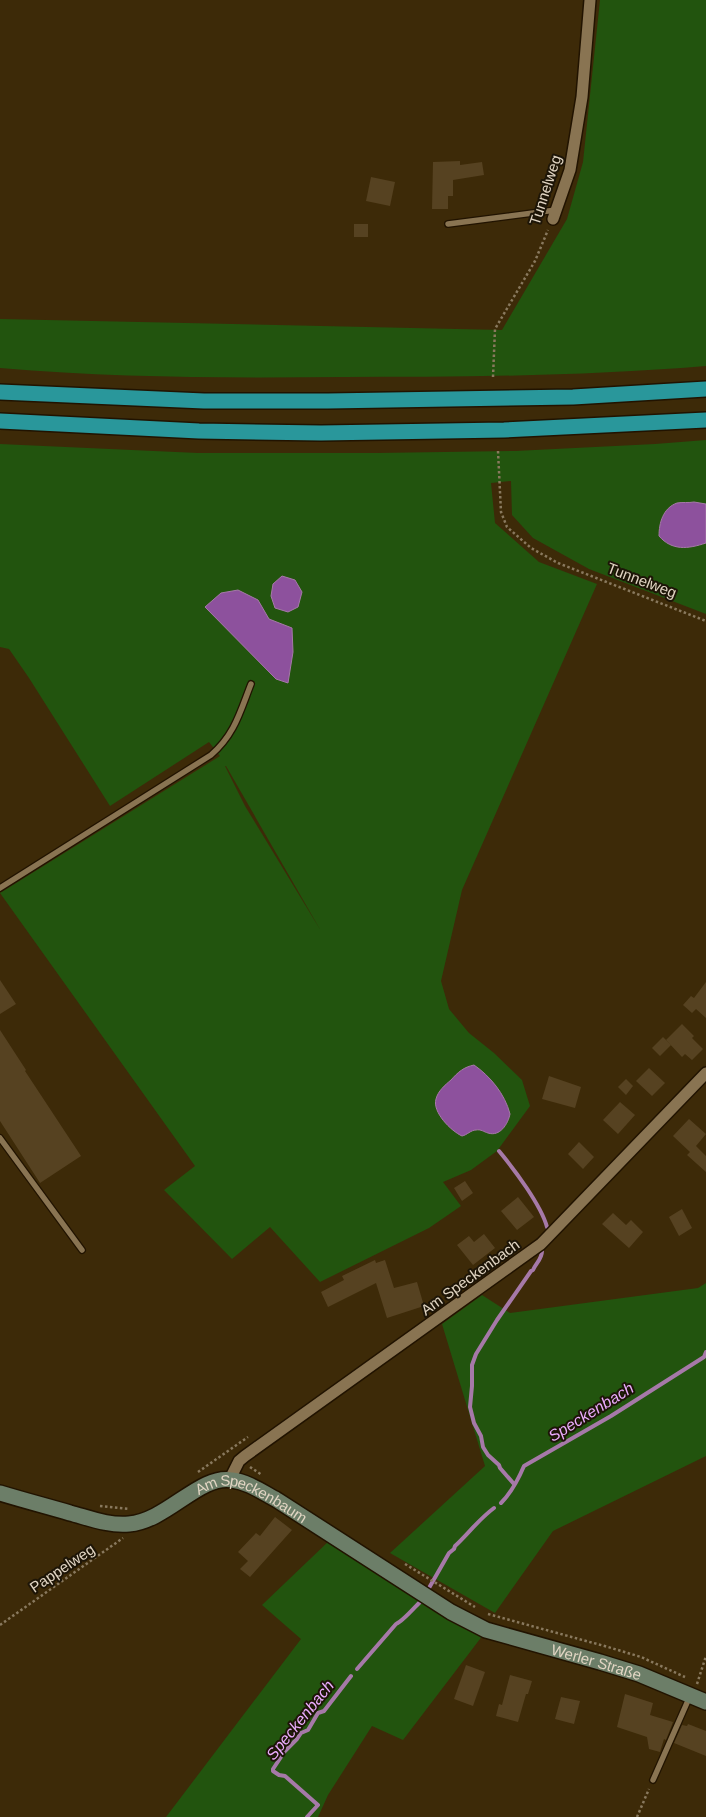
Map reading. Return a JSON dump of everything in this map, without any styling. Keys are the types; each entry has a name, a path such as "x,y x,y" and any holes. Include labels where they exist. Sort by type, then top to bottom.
{"highway":[{"path":"0,392 204,400 328,401 554,397 706,390"},
{"path":"0,421 199,431 321,433 504,430 706,420"}],"main road":[{"name":"Am Speckenbaum","path":"0,1493 95,1520 129,1524 150,1519 164,1513 207,1484 219,1479 230,1479 253,1487 276,1500 451,1612 484,1629"},
{"name":"Werler Straße","path":"484,1629 639,1674 706,1702"}],"street":[{"name":"Tunnelweg","path":"554,214 572,161 582,97 590,0"},
{"name":"Am Speckenbach","path":"230,1479 238,1461 541,1244 706,1073"}],"lane":[{"path":"448,224 554,214"},
{"path":"0,888 211,755 224,744 232,732 251,684"},
{"path":"0,1138 82,1250"},
{"path":"653,1780 690,1696"}],"path":[{"name":"Tunnelweg","path":"493,377 495,329 535,261 554,214"},
{"name":"Tunnelweg","path":"498,451 501,512 507,527 531,548 558,563 706,621"},
{"path":"194,1475 224,1454"},
{"path":"92,1503 120,1508 136,1508"},
{"name":"Pappelweg","path":"0,1625 121,1541 127,1535 129,1524"},
{"path":"425,1575 478,1609"},
{"path":"698,1682 706,1656"},
{"path":"637,1817 653,1780"}],"green space":[{"path":"600,0 706,0 706,366 616,372 434,377 129,376 0,368 0,319 502,330 567,219 583,162"},
{"path":"706,440 706,614 589,569 533,538 512,515 511,481 491,483 495,523 539,562 597,584 462,890 441,981 449,1009 469,1033 494,1053 522,1080 530,1106 497,1151 471,1170 443,1182 461,1206 429,1228 320,1282 270,1227 232,1259 164,1190 195,1166 0,893 220,756 209,742 110,806 9,649 0,647 0,444 198,453 377,453 515,451","holes":["226,766 321,931 245,806"]},
{"path":"706,1283 706,1456 553,1531 495,1613 390,1553 485,1466 442,1324 482,1295 510,1313 698,1288"},
{"path":"330,1540 483,1635 403,1740 372,1726 328,1795 318,1817 166,1817 301,1639 262,1605"}],"shaded area":[{"path":"694,502 706,504 706,543 693,547 681,547 664,541 659,536 660,526 668,508 677,503"},
{"path":"282,576 295,580 302,592 298,607 288,612 275,608 271,596 273,584"},
{"path":"238,590 258,600 269,619 292,628 293,652 288,683 276,679 205,607 221,593"},
{"path":"474,1065 486,1074 496,1086 505,1099 510,1114 503,1129 496,1133 492,1134 478,1130 462,1136 443,1120 437,1110 436,1099 442,1088 456,1075"}],"building":[{"path":"460,161 460,165 482,162 484,175 453,180 453,196 448,196 448,209 432,209 433,162"},
{"path":"371,177 395,182 390,206 366,201"},
{"path":"354,224 368,224 368,237 354,237"},
{"path":"0,980 16,1004 0,1014"},
{"path":"706,982 706,1018 696,1009 692,1013 683,1005 691,996 694,998"},
{"path":"682,1024 703,1049 692,1060 685,1054 682,1057 666,1040"},
{"path":"0,1030 81,1156 40,1183 0,1121"},
{"path":"663,1037 671,1045 660,1056 652,1048"},
{"path":"649,1068 665,1083 652,1096 636,1081"},
{"path":"549,1076 581,1087 575,1108 542,1099"},
{"path":"626,1079 633,1086 626,1095 618,1087"},
{"path":"620,1102 635,1115 618,1134 603,1120"},
{"path":"689,1119 706,1134 696,1146 706,1156 706,1172 687,1155 690,1152 673,1136"},
{"path":"579,1142 594,1157 583,1169 568,1154"},
{"path":"465,1181 473,1193 462,1201 454,1188"},
{"path":"518,1197 534,1217 517,1230 501,1211"},
{"path":"682,1209 692,1228 679,1236 669,1217"},
{"path":"613,1213 626,1225 631,1220 643,1232 629,1248 602,1224"},
{"path":"484,1234 495,1248 473,1265 457,1245 469,1236 474,1242"},
{"path":"375,1260 376,1263 385,1260 394,1288 417,1282 424,1306 387,1318 376,1283 328,1307 321,1292 344,1280 342,1276"},
{"path":"275,1517 292,1530 250,1577 240,1569 248,1561 238,1552 256,1533 260,1536"},
{"path":"466,1665 485,1672 473,1706 454,1699"},
{"path":"510,1675 532,1681 518,1722 496,1716 499,1704 502,1705"},
{"path":"625,1694 653,1703 650,1715 673,1722 660,1752 649,1749 647,1737 617,1727"},
{"path":"561,1697 580,1701 574,1724 555,1719"},
{"path":"688,1724 706,1731 706,1756 674,1743 682,1725 687,1726"}],"waterway":[{"path":"499,1151 533,1198 547,1227"},
{"path":"514,1484 499,1465 488,1455 474,1423 470,1407 472,1365 476,1354 497,1320 540,1259 542,1251"},
{"name":"Speckenbach","path":"501,1503 514,1486 524,1466 611,1416 704,1357 706,1352"},
{"name":"Speckenbach","path":"429,1588 449,1553 494,1508"},
{"name":"Speckenbach","path":"357,1669 396,1624 420,1602"},
{"name":"Speckenbach","path":"307,1817 318,1805 285,1776 279,1775 273,1769 285,1751 301,1733 308,1730 318,1713 324,1711 351,1676"}]}
